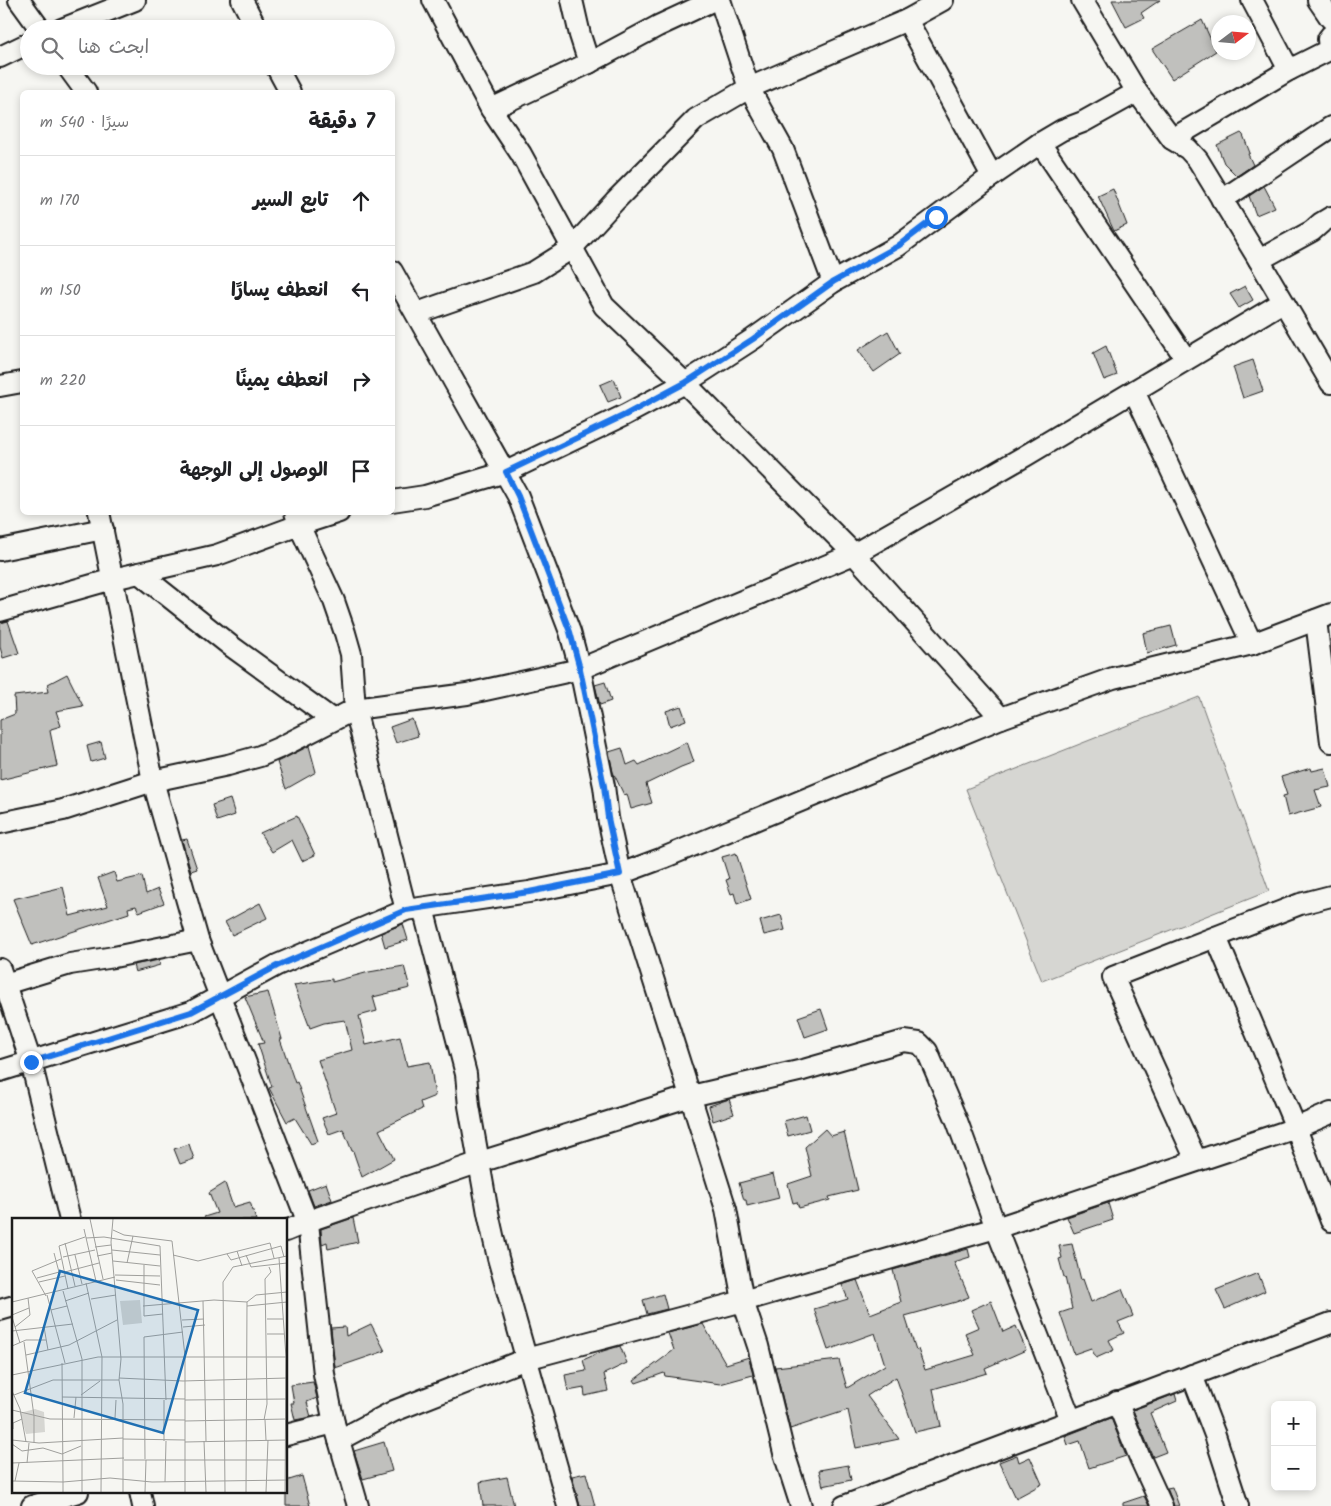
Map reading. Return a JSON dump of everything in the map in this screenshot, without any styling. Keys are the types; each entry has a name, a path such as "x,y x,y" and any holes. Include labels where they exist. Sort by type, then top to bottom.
{"street":[{"path":"19,0 33,20"},
{"path":"85,20 135,0"},
{"path":"242,0 252,20"},
{"path":"433,0 491,109 521,154 604,306 685,383 854,554 1001,718"},
{"path":"572,0 580,36 589,63"},
{"path":"491,109 589,63 658,26 714,0"},
{"path":"720,0 749,88 783,149 833,282"},
{"path":"417,313 534,272 572,248 696,119 749,88 908,20 943,0"},
{"path":"1252,0 1289,70"},
{"path":"1318,0 1331,20"},
{"path":"1091,3 1138,92 1172,139 1188,149 1198,160 1331,382"},
{"path":"908,20 992,176"},
{"path":"1172,139 1330,46"},
{"path":"0,58 20,48"},
{"path":"74,75 85,90"},
{"path":"281,75 289,90"},
{"path":"395,501 425,496 506,472 625,415 685,383 753,339 833,282 898,246 1040,143 1138,92"},
{"path":"1222,200 1331,128"},
{"path":"1040,143 1186,360"},
{"path":"1259,260 1331,217"},
{"path":"398,290 417,313 433,346 506,472 518,496 570,632 580,669 620,874 692,1096 726,1209 743,1301 758,1346 784,1453 801,1506"},
{"path":"0,823 64,810 153,782 260,756 356,709 468,694 580,669 854,554 1025,456 1283,302"},
{"path":"0,386 20,382"},
{"path":"1134,391 1252,644"},
{"path":"0,611 113,579 217,555 297,519 321,515"},
{"path":"297,519 334,601 351,654 356,709 414,909 466,1074 469,1106 488,1214 498,1258 568,1506"},
{"path":"0,550 101,521 153,782 198,940 252,1084 308,1223 324,1374 336,1432 358,1506"},
{"path":"139,573 230,646 333,720"},
{"path":"0,1071 191,1012 277,966 414,909 529,892 620,874 1001,718 1113,678 1252,644 1324,617 1331,742"},
{"path":"1196,1160 1112,977 1300,904 1331,896"},
{"path":"1216,937 1296,1128 1331,1221"},
{"path":"70,1218 31,1062 3,977 198,940"},
{"path":"288,1230 480,1162 692,1096 803,1070 904,1041 918,1043 926,1051 957,1121 996,1228 1071,1420"},
{"path":"288,1435 336,1432 526,1359 743,1301 996,1228 1296,1128 1331,1113"},
{"path":"844,1506 1331,1323"},
{"path":"1192,1375 1215,1435 1238,1506"},
{"path":"1117,1402 1162,1506"},
{"path":"32,1506 71,1494"}],"shaded area":[{"path":"1199,697 1269,891 1042,981 966,789"}],"building":[{"path":"1112,0 1160,0 1141,13 1144,18 1126,27"},
{"path":"1202,20 1211,40 1211,54 1172,79 1152,49"},
{"path":"1241,133 1253,165 1237,176 1224,163 1217,145"},
{"path":"1264,186 1275,207 1256,215 1249,196"},
{"path":"1113,189 1127,225 1114,231 1098,196"},
{"path":"1245,286 1253,300 1239,308 1230,294"},
{"path":"888,331 900,354 874,372 858,350"},
{"path":"1106,346 1117,375 1104,380 1093,353"},
{"path":"1253,360 1263,391 1243,398 1233,367"},
{"path":"614,379 621,397 608,402 600,385"},
{"path":"8,621 19,653 3,658 0,647 0,623"},
{"path":"1171,626 1176,645 1147,653 1143,633"},
{"path":"67,674 83,706 56,711 61,726 50,731 57,766 0,780 0,720 15,714 14,696 48,692 48,684"},
{"path":"605,682 611,701 600,705 595,685"},
{"path":"681,706 686,720 670,726 666,711"},
{"path":"412,719 418,736 396,743 390,727"},
{"path":"101,742 105,758 91,762 87,746"},
{"path":"687,742 694,762 646,784 652,803 631,809 627,794 624,795 613,772 609,752 622,748 627,765 636,761 639,765"},
{"path":"309,746 316,772 286,789 277,762"},
{"path":"1311,768 1312,771 1325,768 1330,787 1315,790 1321,807 1288,816 1283,796 1287,795 1281,777"},
{"path":"230,799 235,815 217,821 212,805"},
{"path":"297,816 315,855 302,861 292,840 272,852 260,833"},
{"path":"187,839 197,869 191,871 182,840"},
{"path":"736,853 751,899 737,904 734,893 731,894 726,880 729,879 722,857"},
{"path":"114,872 117,882 142,876 146,894 158,889 164,903 139,912 136,906 128,908 129,913 32,945 13,899 63,887 70,916 108,906 98,878"},
{"path":"260,903 267,918 232,935 225,922"},
{"path":"781,915 785,930 764,935 760,921"},
{"path":"403,924 408,940 385,947 381,933"},
{"path":"159,960 160,965 135,972 133,965"},
{"path":"404,966 410,988 373,997 377,1011 359,1016 366,1045 400,1037 407,1066 430,1062 435,1096 420,1102 422,1109 379,1130 394,1159 362,1177 343,1129 329,1134 322,1118 336,1113 318,1060 352,1050 345,1020 324,1023 310,1028 294,985 332,979 332,982 369,972"},
{"path":"268,992 282,1039 280,1039 318,1141 311,1144 295,1118 287,1122 269,1088 272,1087 258,1044 264,1043 245,997"},
{"path":"821,1009 828,1029 805,1037 798,1017"},
{"path":"729,1099 734,1114 713,1121 709,1106"},
{"path":"806,1115 810,1130 788,1136 784,1121"},
{"path":"825,1129 831,1136 844,1132 858,1190 829,1197 830,1200 799,1208 797,1202 793,1203 788,1184 812,1176 805,1147"},
{"path":"189,1144 194,1159 180,1164 174,1149"},
{"path":"773,1174 779,1198 747,1206 739,1183"},
{"path":"225,1183 233,1207 250,1202 255,1218 204,1218 217,1213 209,1193"},
{"path":"326,1183 332,1200 314,1206 308,1190"},
{"path":"1108,1203 1113,1220 1074,1233 1067,1217"},
{"path":"353,1218 358,1242 328,1249 327,1242 322,1244 321,1229"},
{"path":"1072,1244 1081,1280 1083,1279 1091,1302 1122,1289 1133,1316 1118,1322 1124,1333 1109,1340 1114,1350 1096,1358 1091,1348 1074,1354 1060,1313 1072,1309 1059,1259 1062,1258 1059,1246"},
{"path":"968,1249 970,1257 954,1262 969,1297 905,1316 925,1370 975,1355 965,1333 979,1327 971,1310 991,1301 1003,1332 1016,1326 1026,1350 985,1368 987,1373 933,1389 941,1426 915,1432 896,1377 867,1396 899,1439 856,1448 848,1410 790,1429 775,1367 839,1360 847,1388 885,1365 875,1333 828,1350 814,1309 848,1299 842,1285 857,1280 870,1314 901,1302 893,1270"},
{"path":"1258,1273 1265,1291 1225,1309 1216,1290"},
{"path":"663,1294 667,1309 647,1314 643,1300"},
{"path":"371,1324 385,1351 335,1368 331,1328 345,1327 346,1336"},
{"path":"703,1324 726,1364 749,1357 753,1375 720,1384 665,1376 664,1373 636,1383 634,1380 674,1350 668,1333"},
{"path":"620,1346 627,1363 604,1374 608,1391 585,1396 584,1388 568,1391 565,1375 586,1371 583,1360"},
{"path":"313,1382 317,1398 307,1402 311,1417 295,1420 291,1403 294,1403 291,1385"},
{"path":"1175,1394 1177,1401 1150,1413 1166,1452 1153,1457 1133,1410"},
{"path":"1111,1418 1126,1456 1089,1468 1080,1441 1068,1445 1065,1436"},
{"path":"384,1442 392,1471 363,1479 354,1451"},
{"path":"1017,1455 1019,1462 1030,1457 1042,1484 1016,1498 999,1462"},
{"path":"848,1465 851,1480 823,1486 819,1470"},
{"path":"586,1473 595,1506 580,1506 572,1476"},
{"path":"302,1476 310,1506 286,1506 288,1480"},
{"path":"507,1477 514,1506 483,1506 480,1482"},
{"path":"1172,1487 1179,1506 1174,1506 1167,1488"},
{"path":"1144,1496 1149,1506 1123,1506 1123,1503"}],"route":[{"path":"31,1062 191,1012 277,966 406,910 471,902 620,874 580,669 570,632 518,496 506,472 625,415 685,383 753,339 833,282 898,246 936,217"}]}
